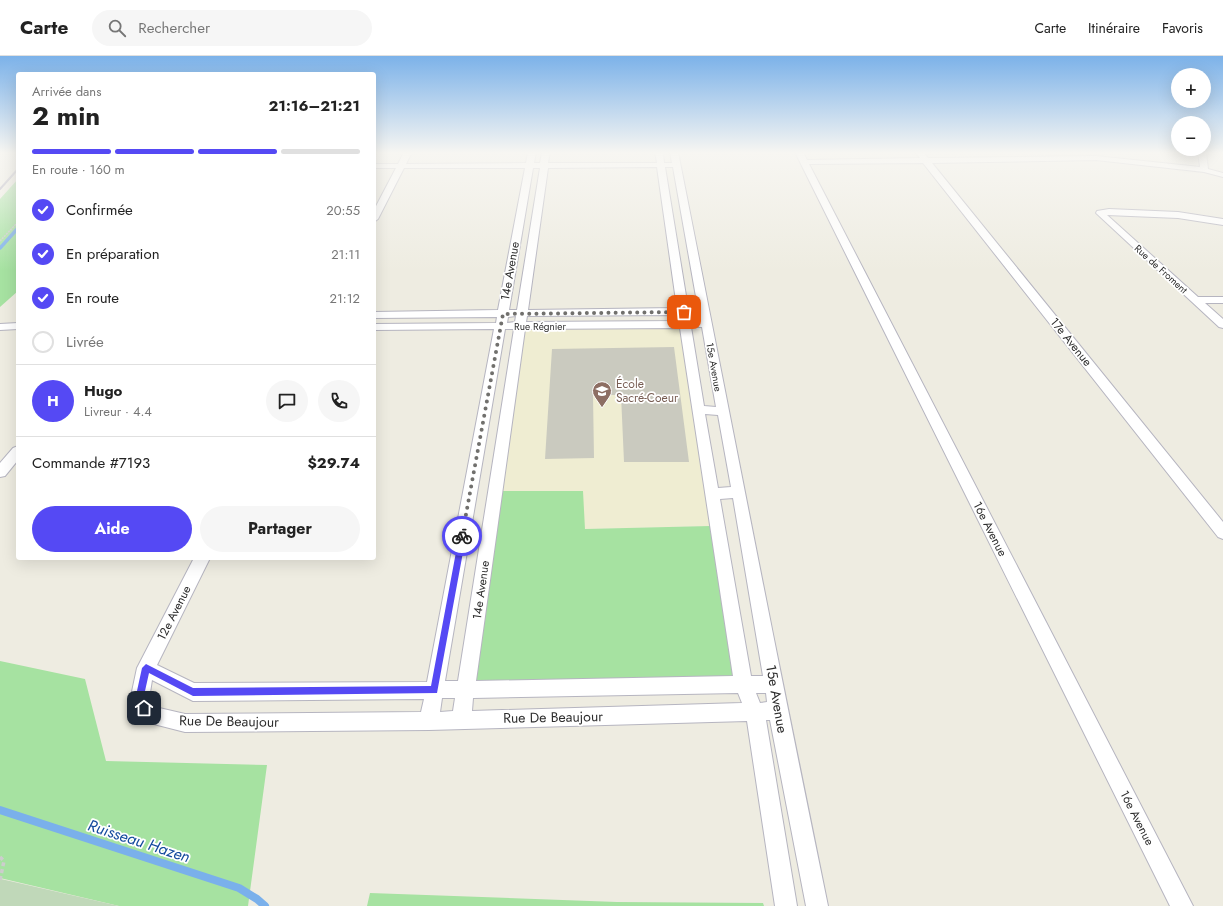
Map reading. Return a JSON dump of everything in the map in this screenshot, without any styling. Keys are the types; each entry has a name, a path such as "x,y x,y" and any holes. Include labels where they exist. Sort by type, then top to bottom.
{"street":[{"path":"376,215 388,192"},
{"name":"14e Avenue","path":"429,721 525,192"},
{"name":"14e Avenue","path":"461,720 540,192"},
{"name":"15e Avenue","path":"665,192 698,410 743,684 755,712 786,906"},
{"name":"15e Avenue","path":"681,192 722,411 739,492 778,711 817,906"},
{"name":"16e Avenue","path":"819,192 1182,906"},
{"name":"17e Avenue","path":"951,192 1223,533"},
{"name":"Rue de Froment","path":"1223,222 1178,214 1100,213 1223,325"},
{"path":"671,229 688,229"},
{"path":"1195,300 1223,300"},
{"name":"Rue Régnier","path":"376,315 501,320 705,318"},
{"name":"Rue Régnier","path":"376,327 501,320"},
{"path":"0,327 16,326"},
{"path":"698,410 722,411"},
{"path":"0,472 16,453"},
{"path":"712,494 739,492"},
{"name":"12e Avenue","path":"146,668 201,560"},
{"path":"146,668 193,692 466,690 774,684"},
{"name":"Rue De Beaujour","path":"146,668 139,700 149,715 185,723 429,721 778,711"}],"path":[{"path":"0,241 16,224"},
{"path":"0,857 4,862 0,880"}],"shaded area":[{"name":"École Sacré-Coeur","path":"685,325 710,526 585,529 499,491 520,326"}],"green space":[{"path":"7,192 16,192 16,293 0,307 0,199"},
{"path":"499,491 583,491 585,529 710,526 741,683 466,690"},
{"path":"0,661 85,679 106,761 267,765 248,906 119,906 0,878"},
{"path":"0,878 1,879 119,906 0,906"},
{"path":"370,893 617,902 763,903 764,906 367,906"}],"building":[{"path":"674,347 689,462 624,462 621,395 593,395 594,458 545,459 552,349"}],"waterway":[{"name":"Ruisseau Hazen","path":"0,248 16,230"},
{"name":"Ruisseau Hazen","path":"0,810 239,888 257,899 265,906"}],"way so far":[{"path":"462,536 503,314 684,312"}],"place":[{"name":"École Sacré-Coeur","path":"602,408"}],"route":[{"path":"144,708 139,700 146,668 193,692 434,690 462,536"}]}
